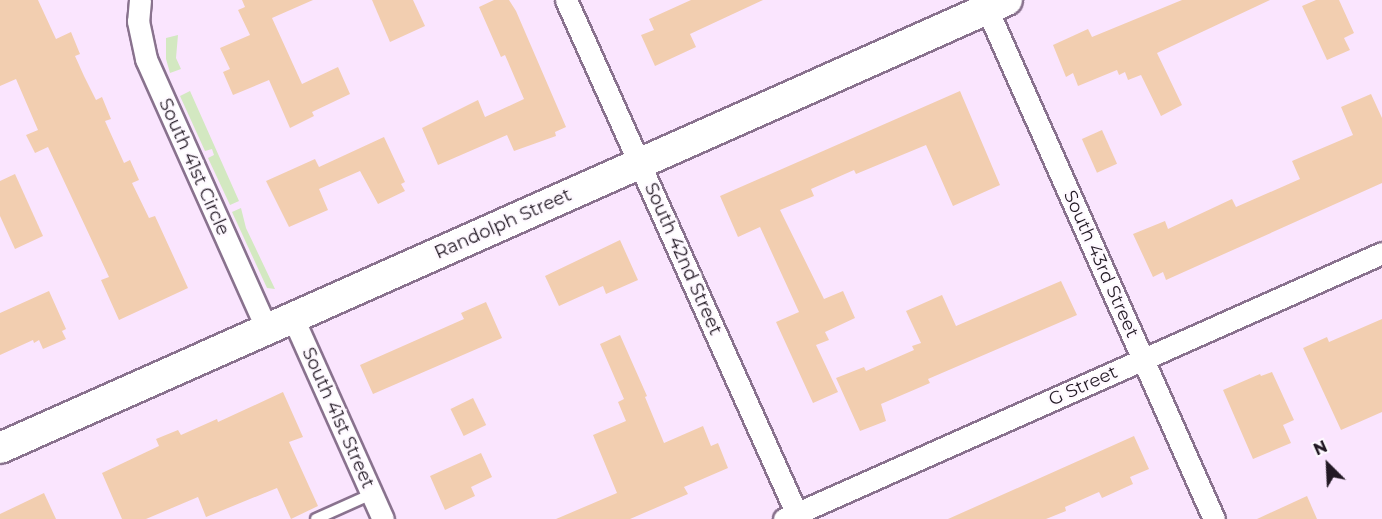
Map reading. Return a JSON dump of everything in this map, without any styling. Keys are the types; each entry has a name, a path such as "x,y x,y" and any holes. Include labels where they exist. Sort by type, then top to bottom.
{"main road":[{"name":"Randolph Street","path":"0,448 997,4"}],"street":[{"name":"South 41st Circle","path":"140,0 138,21 146,59 280,324"},
{"name":"South 42nd Street","path":"566,0 640,163 793,517"},
{"name":"South 43rd Street","path":"997,4 1143,359 1214,519"},
{"name":"G Street","path":"793,517 1382,253"},
{"name":"South 41st Street","path":"280,324 372,494 383,519"}],"lane":[{"path":"316,519 372,494"}],"green space":[{"path":"178,35 176,58 181,69 170,73 166,59 166,38"},
{"path":"190,91 239,201 230,205 208,158 214,155 212,149 205,151 180,96"},
{"path":"241,208 246,228 275,289 267,288 232,212"}],"building":[{"path":"0,0 38,0 56,39 71,32 80,54 75,56 84,76 96,100 102,97 111,119 105,121 124,163 130,160 139,180 132,183 149,218 155,216 188,288 119,320 101,280 109,277 48,147 35,153 26,135 38,130 16,79 0,86"},
{"path":"242,0 313,0 272,18 302,84 338,67 350,94 312,112 314,116 290,128 269,80 233,95 223,72 230,69 220,48 250,35 238,10 245,7"},
{"path":"372,0 413,0 425,26 390,42"},
{"path":"494,0 509,0 516,11 566,127 555,132 556,136 514,151 507,135 438,165 422,128 478,100 485,117 524,99 505,55 501,57 479,7"},
{"path":"691,0 763,0 690,34 696,47 655,66 641,35 654,30 649,19"},
{"path":"1182,0 1270,0 1157,53 1182,105 1161,116 1141,75 1128,80 1125,72 1119,75 1117,70 1078,86 1073,73 1066,77 1053,45 1088,29 1092,37"},
{"path":"1316,0 1339,0 1354,33 1344,38 1350,50 1327,60 1302,6"},
{"path":"960,91 1000,185 953,206 926,145 856,174 854,170 811,189 814,196 780,210 824,299 843,291 855,318 825,332 829,340 816,345 838,392 813,403 776,322 799,312 760,227 738,237 720,196"},
{"path":"1371,94 1382,118 1382,183 1166,280 1163,272 1153,277 1133,234 1165,221 1168,229 1232,199 1236,207 1300,179 1292,161 1353,135 1341,107"},
{"path":"1102,130 1117,164 1097,173 1082,139"},
{"path":"384,137 405,182 401,184 405,191 378,204 360,171 319,189 328,210 289,227 266,181 315,159 319,167"},
{"path":"15,174 43,236 15,249 0,216 0,181"},
{"path":"620,240 638,280 606,294 603,286 559,306 545,276"},
{"path":"1061,281 1077,315 928,379 930,383 881,404 886,421 860,431 836,378 864,367 866,371 914,350 912,346 921,343 906,311 942,295 956,326"},
{"path":"49,291 66,329 62,331 66,339 43,349 39,340 34,343 33,340 0,355 0,313"},
{"path":"486,302 502,338 373,394 360,365 464,319 461,313"},
{"path":"1382,319 1382,412 1341,430 1303,348 1327,337 1329,342"},
{"path":"620,335 647,396 645,397 664,443 703,426 711,446 718,443 728,468 684,487 688,494 630,519 556,519 617,493 593,435 626,421 618,402 624,399 600,344"},
{"path":"1272,372 1294,420 1283,425 1291,443 1253,459 1223,390 1260,374 1261,376"},
{"path":"283,392 303,437 289,442 318,506 291,519 277,488 206,517 198,497 146,519 122,519 102,473 159,446 156,439 178,430 181,435 217,419 218,422"},
{"path":"473,398 486,425 464,436 451,409"},
{"path":"1134,436 1149,469 1130,477 1133,484 1102,498 1099,492 1065,507 1066,511 1046,519 948,519"},
{"path":"481,453 492,477 471,487 475,496 445,510 430,476"},
{"path":"44,493 56,519 0,519 0,514"},
{"path":"1307,496 1317,519 1257,519"}]}
